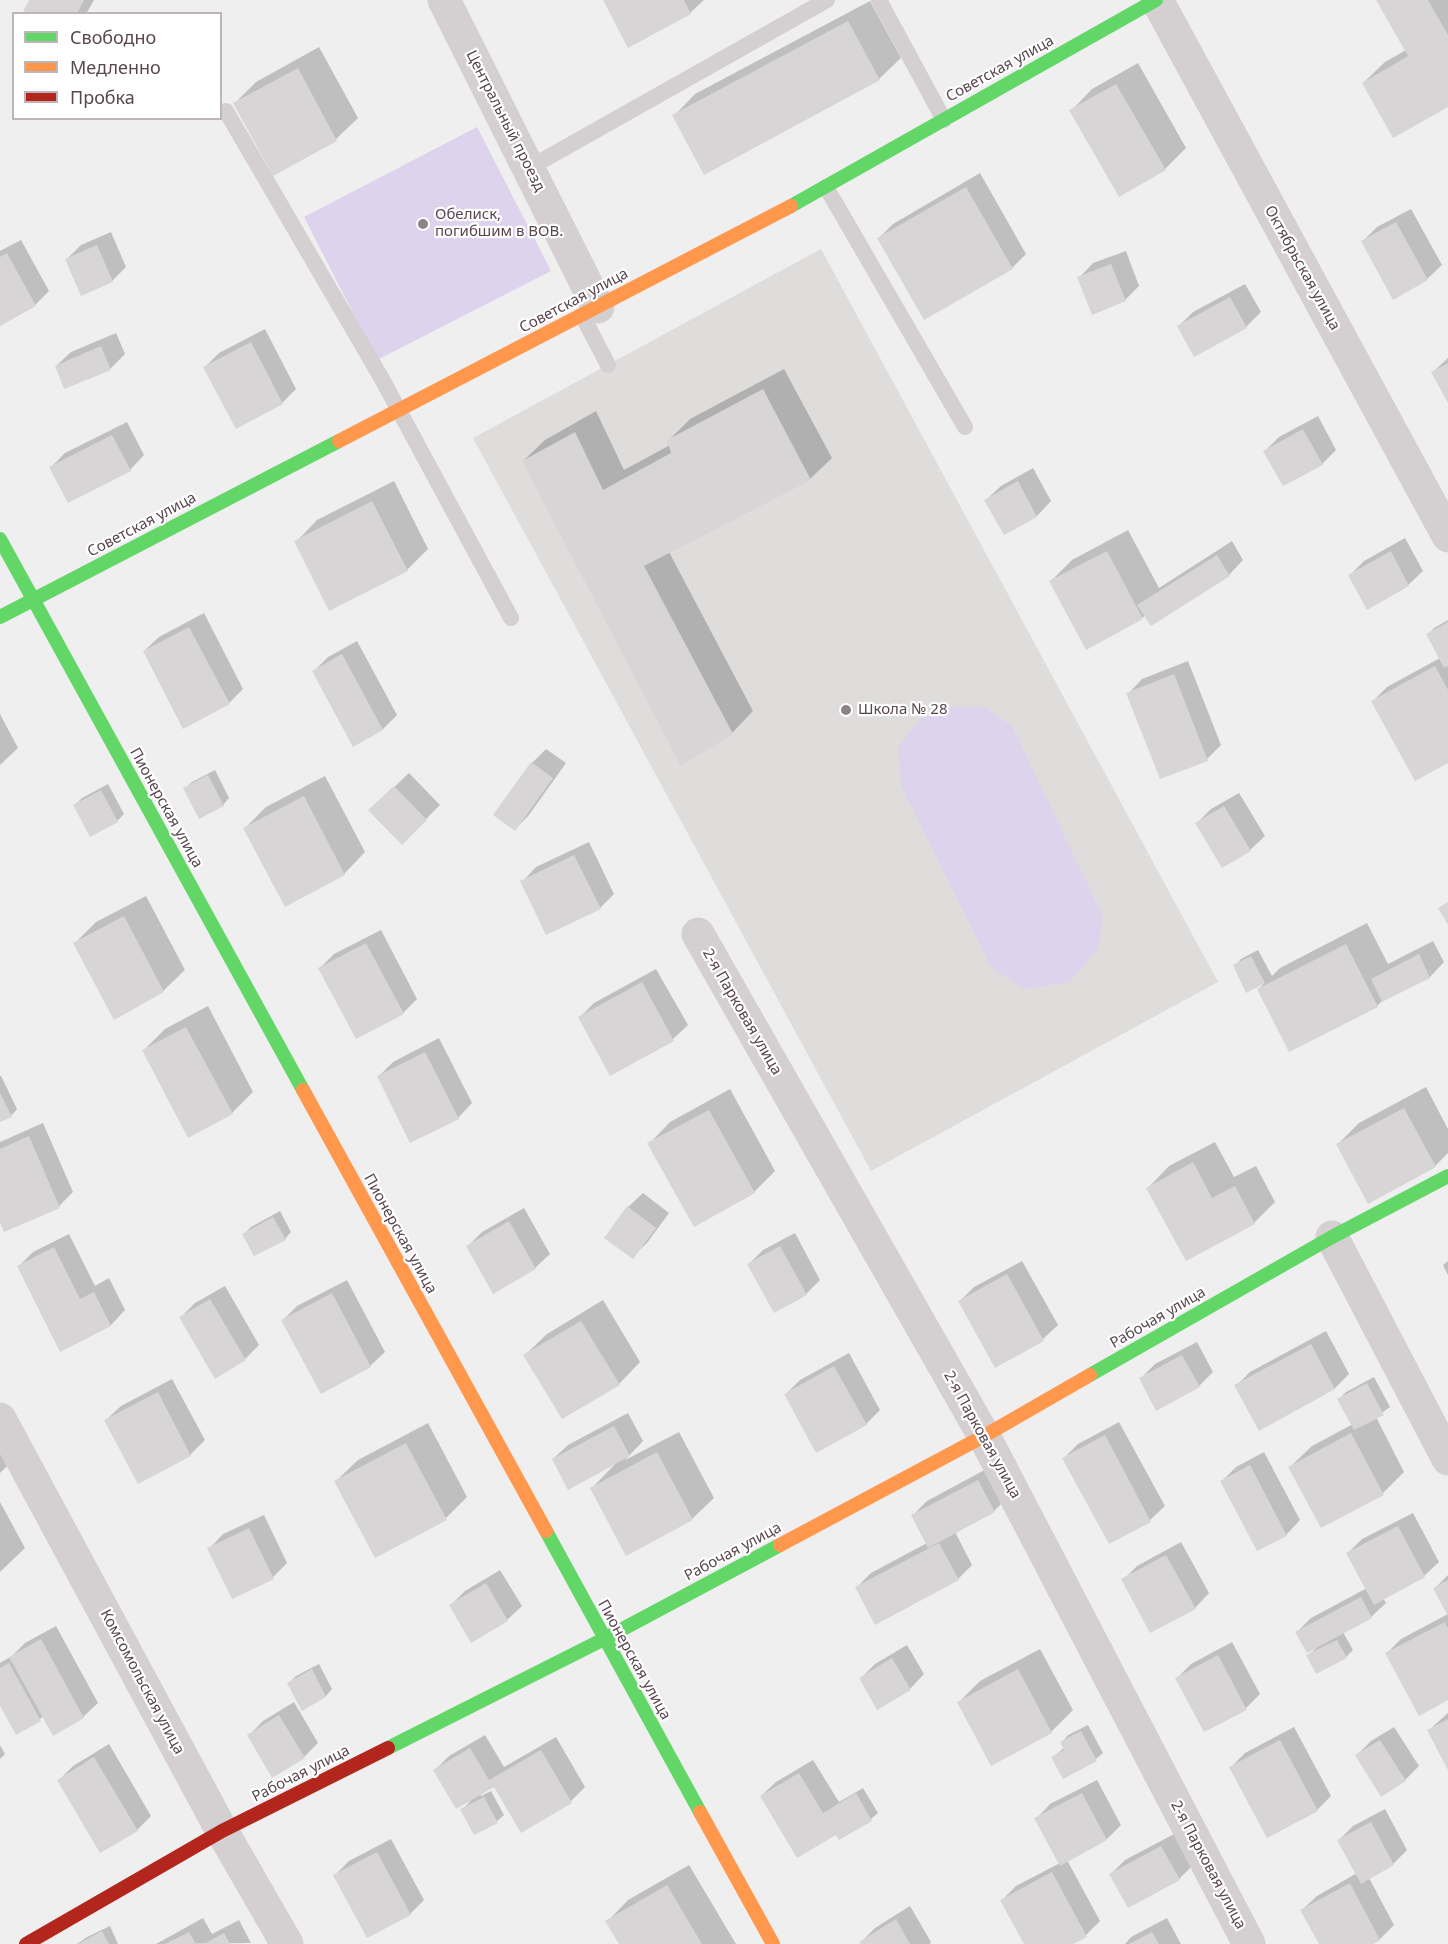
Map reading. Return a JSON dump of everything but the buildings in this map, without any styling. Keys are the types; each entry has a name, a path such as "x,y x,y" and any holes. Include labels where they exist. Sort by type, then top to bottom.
{"street":[{"name":"Центральный проезд","path":"444,0 529,168 590,311"},
{"name":"Советская улица","path":"0,617 826,186 1156,0"},
{"name":"Октябрьская улица","path":"1156,0 1448,536"},
{"name":"Пионерская улица","path":"0,539 773,1944"},
{"name":"2-я Парковая улица","path":"698,934 984,1436 1249,1944"},
{"name":"Рабочая улица","path":"26,1944 222,1831 604,1639 984,1436 1332,1237 1448,1176"},
{"path":"1332,1237 1448,1459"},
{"name":"Комсомольская улица","path":"0,1419 222,1831 287,1944"}],"lane":[{"path":"529,168 827,0"},
{"path":"879,0 944,120"},
{"path":"226,111 398,409 511,618"},
{"path":"826,186 965,427"},
{"path":"590,311 608,365"}],"shaded area":[{"path":"477,127 551,271 377,360 304,217"},
{"name":"Школа № 28","path":"821,249 1218,982 871,1171 473,438"},
{"path":"953,707 984,707 1012,726 1103,917 1098,949 1069,982 1024,989 991,967 901,785 898,747 923,716"}],"traffic: fast":[{"path":"791,206 1156,0"},
{"path":"0,617 339,441"},
{"path":"0,539 303,1090"},
{"path":"1090,1375 1332,1237 1448,1176"},
{"path":"546,1531 700,1812"},
{"path":"388,1748 604,1639 780,1545"}],"traffic: slow":[{"path":"339,441 791,206"},
{"path":"303,1090 546,1531"},
{"path":"780,1545 984,1436 1090,1375"},
{"path":"700,1812 773,1944"}],"traffic: jam":[{"path":"26,1944 222,1831 388,1748"}],"place":[{"name":"Обелиск, погибшим в ВОВ.","path":"423,224"},
{"name":"Школа № 28","path":"846,710"}]}
